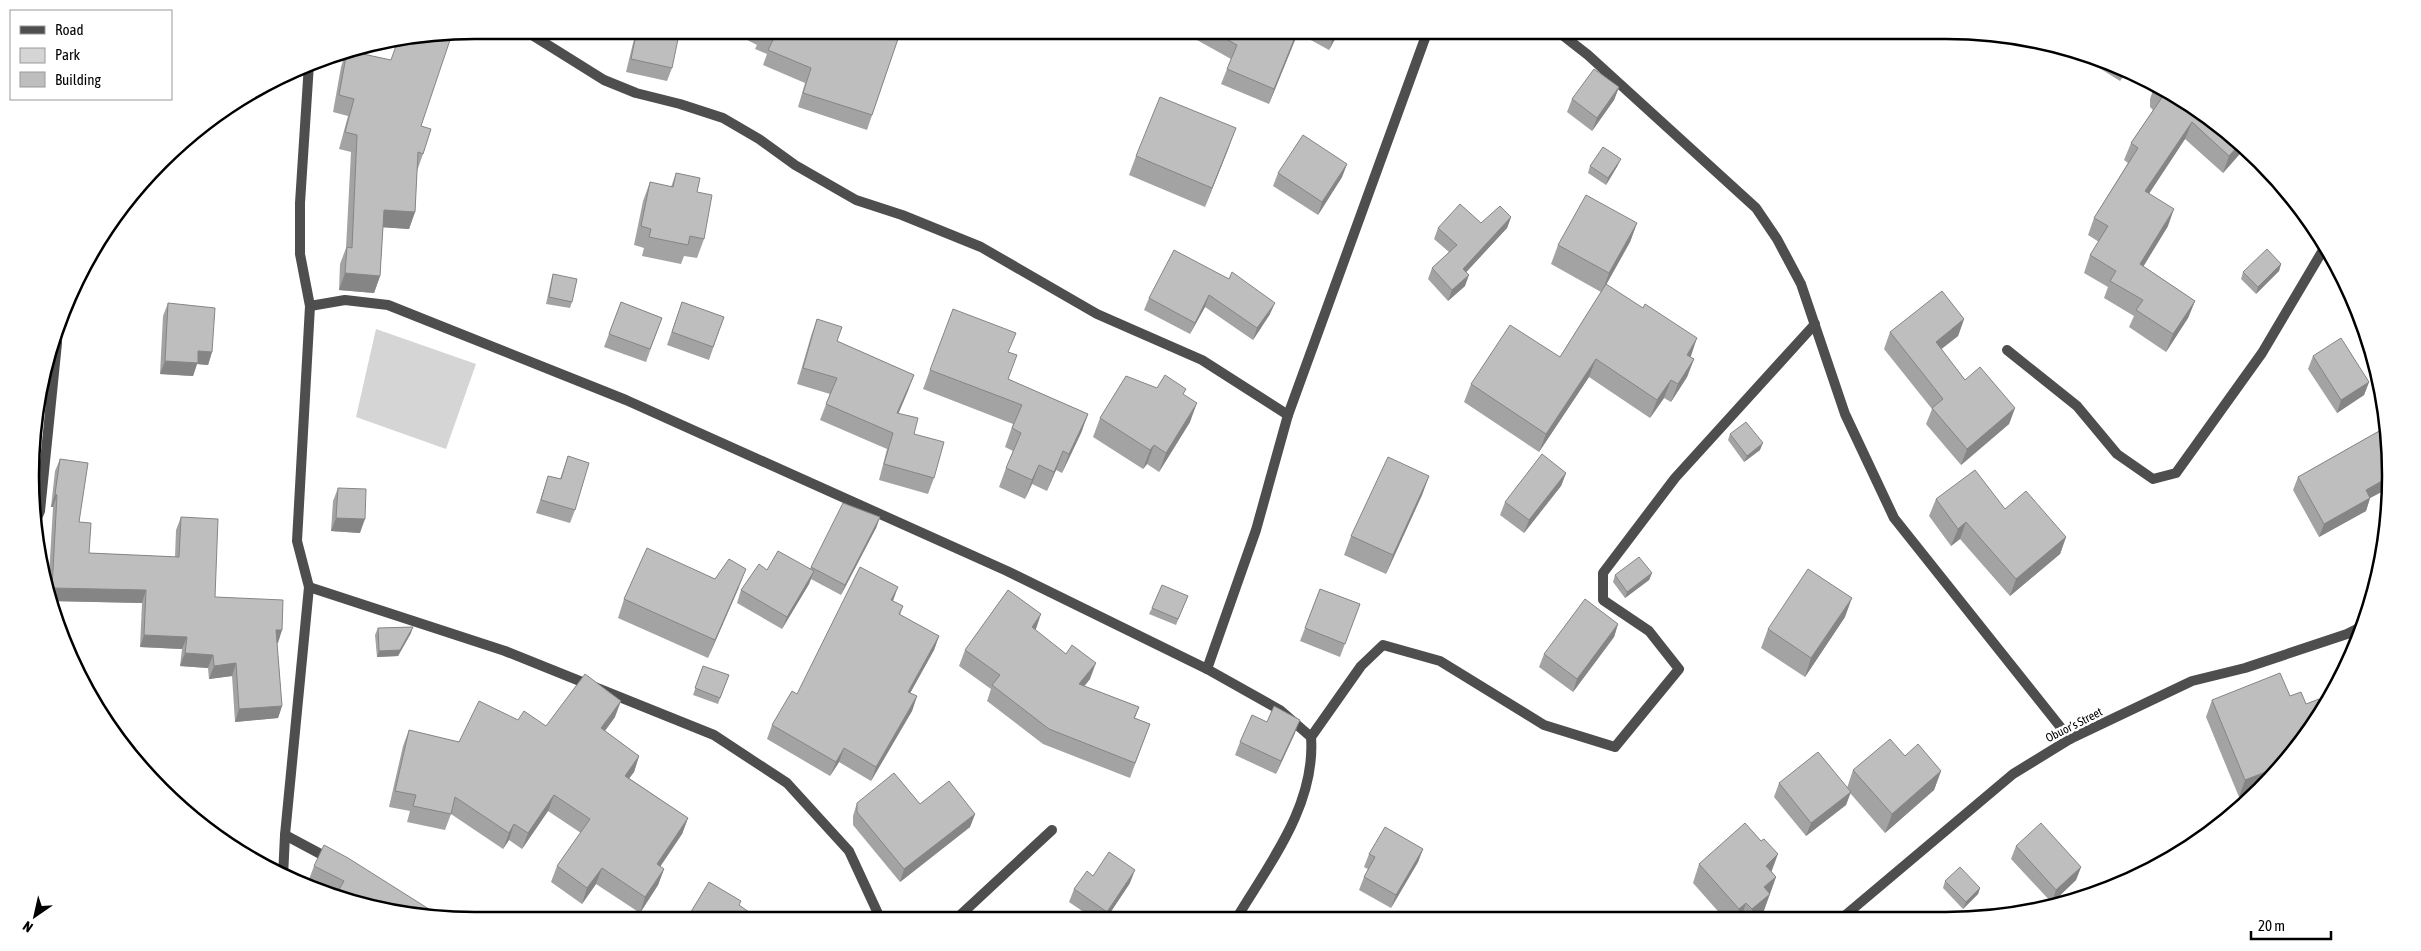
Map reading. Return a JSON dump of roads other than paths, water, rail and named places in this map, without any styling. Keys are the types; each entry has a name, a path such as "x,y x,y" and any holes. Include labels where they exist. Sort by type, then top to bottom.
{"street":[{"path":"538,39 604,80 636,94 680,104 723,118 759,139 795,165 856,200 902,215 981,247 1097,314 1202,360 1288,415"},
{"path":"1208,669 1256,530 1288,415 1425,39"},
{"path":"1568,39 1588,55 1756,208 1777,239 1801,284 1845,414 1894,518 2070,739"},
{"path":"283,868 284,835 309,587 297,541 310,306 300,254 300,203 308,72"},
{"path":"2007,350 2077,406 2116,454 2152,479 2176,473 2262,353 2321,253"},
{"path":"310,306 345,300 388,305 626,400 1007,571 1208,669 1280,710 1311,737"},
{"path":"1240,912 1292,826 1304,795 1312,756 1311,737 1361,666 1383,645 1440,661 1544,725 1615,747 1679,669 1649,631 1603,600 1603,573 1675,478 1815,324"},
{"path":"40,508 56,356"},
{"path":"309,587 505,651 714,736 787,783 849,850 877,912"},
{"name":"Obuor’s Street","path":"1849,912 2013,774 2070,739 2192,681 2245,668 2353,631"},
{"path":"964,912 1052,830"},
{"path":"284,835 336,862"}]}
